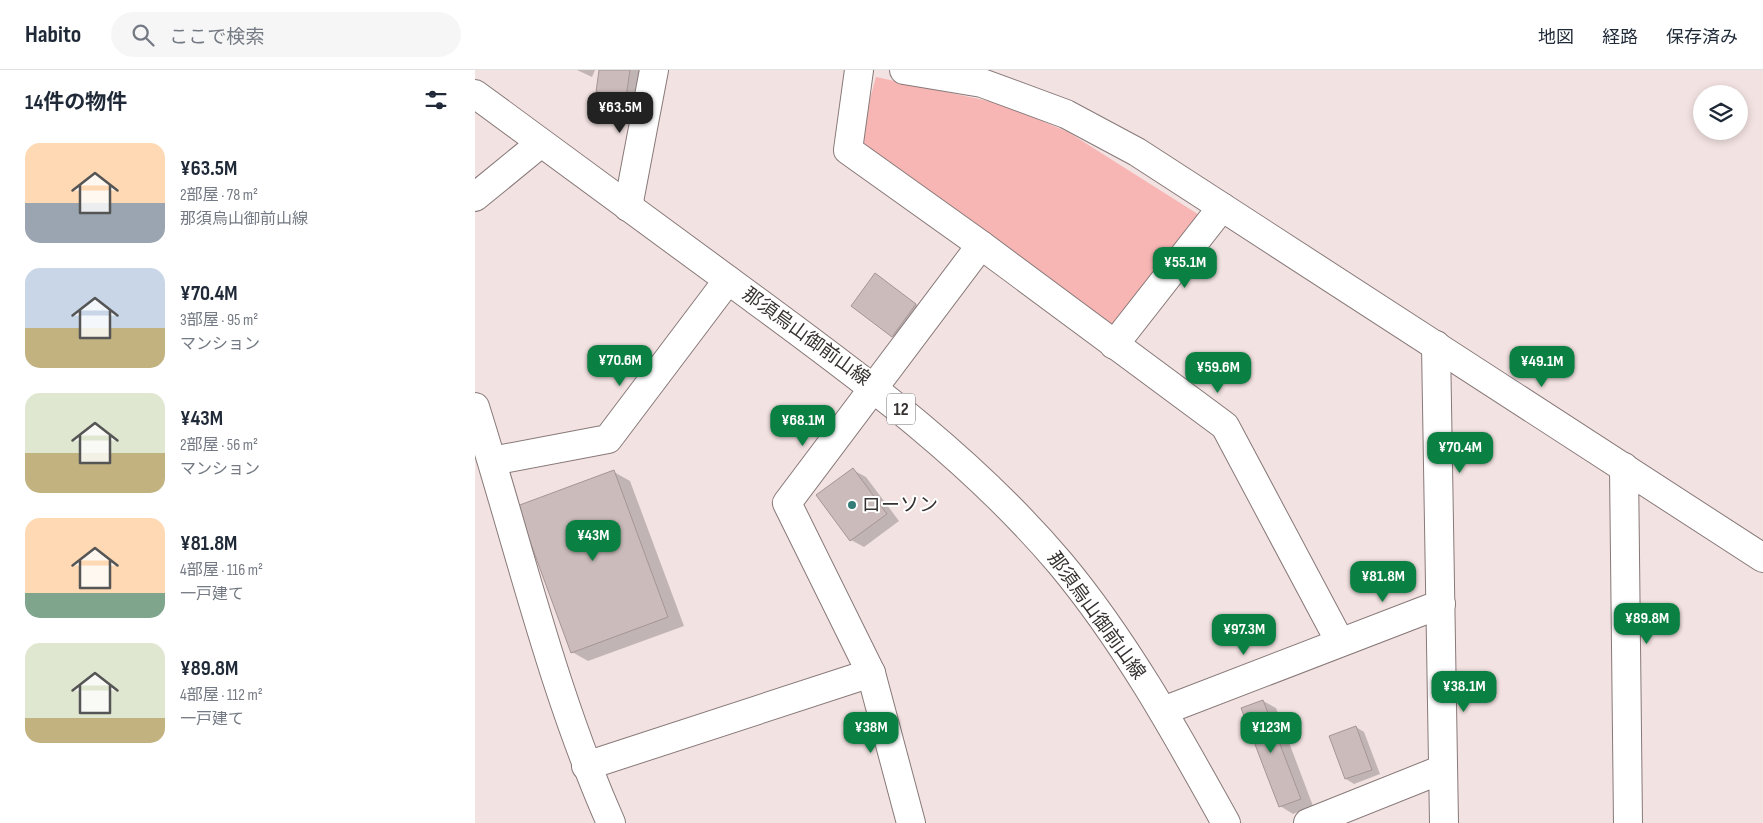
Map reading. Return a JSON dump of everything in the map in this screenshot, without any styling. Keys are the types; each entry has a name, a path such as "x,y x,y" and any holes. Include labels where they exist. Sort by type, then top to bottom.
{"street":[{"path":"627,206 654,70"},
{"path":"859,70 848,150 981,245 1225,426 1340,642"},
{"path":"904,70 982,83 1066,114 1137,152 1763,558"},
{"name":"那須烏山御前山線","path":"475,94 874,388 939,440 985,484 1059,563 1101,616 1163,711 1226,823"},
{"path":"475,197 541,143"},
{"path":"1115,345 1222,207"},
{"path":"911,823 871,673 787,503 981,245"},
{"path":"492,461 608,439 728,280"},
{"path":"1436,345 1444,823"},
{"path":"475,407 543,634 586,766 611,823"},
{"path":"1624,467 1628,823"},
{"path":"1163,711 1441,604"},
{"path":"586,766 871,673"},
{"path":"1309,823 1443,769"}],"shaded area":[{"path":"876,77 1002,104 1068,132 1204,218 1112,330 857,146"}],"building":[{"path":"599,70 630,70 626,97 596,92"},
{"path":"875,273 916,304 892,337 851,306"},
{"name":"ローソン","path":"853,468 887,514 850,541 816,495"},
{"path":"614,470 668,617 571,653 517,506"},
{"path":"1263,700 1301,799 1279,807 1241,708"},
{"path":"1356,726 1372,770 1345,779 1329,736"}],"place":[{"name":"ローソン","path":"852,505"}]}
